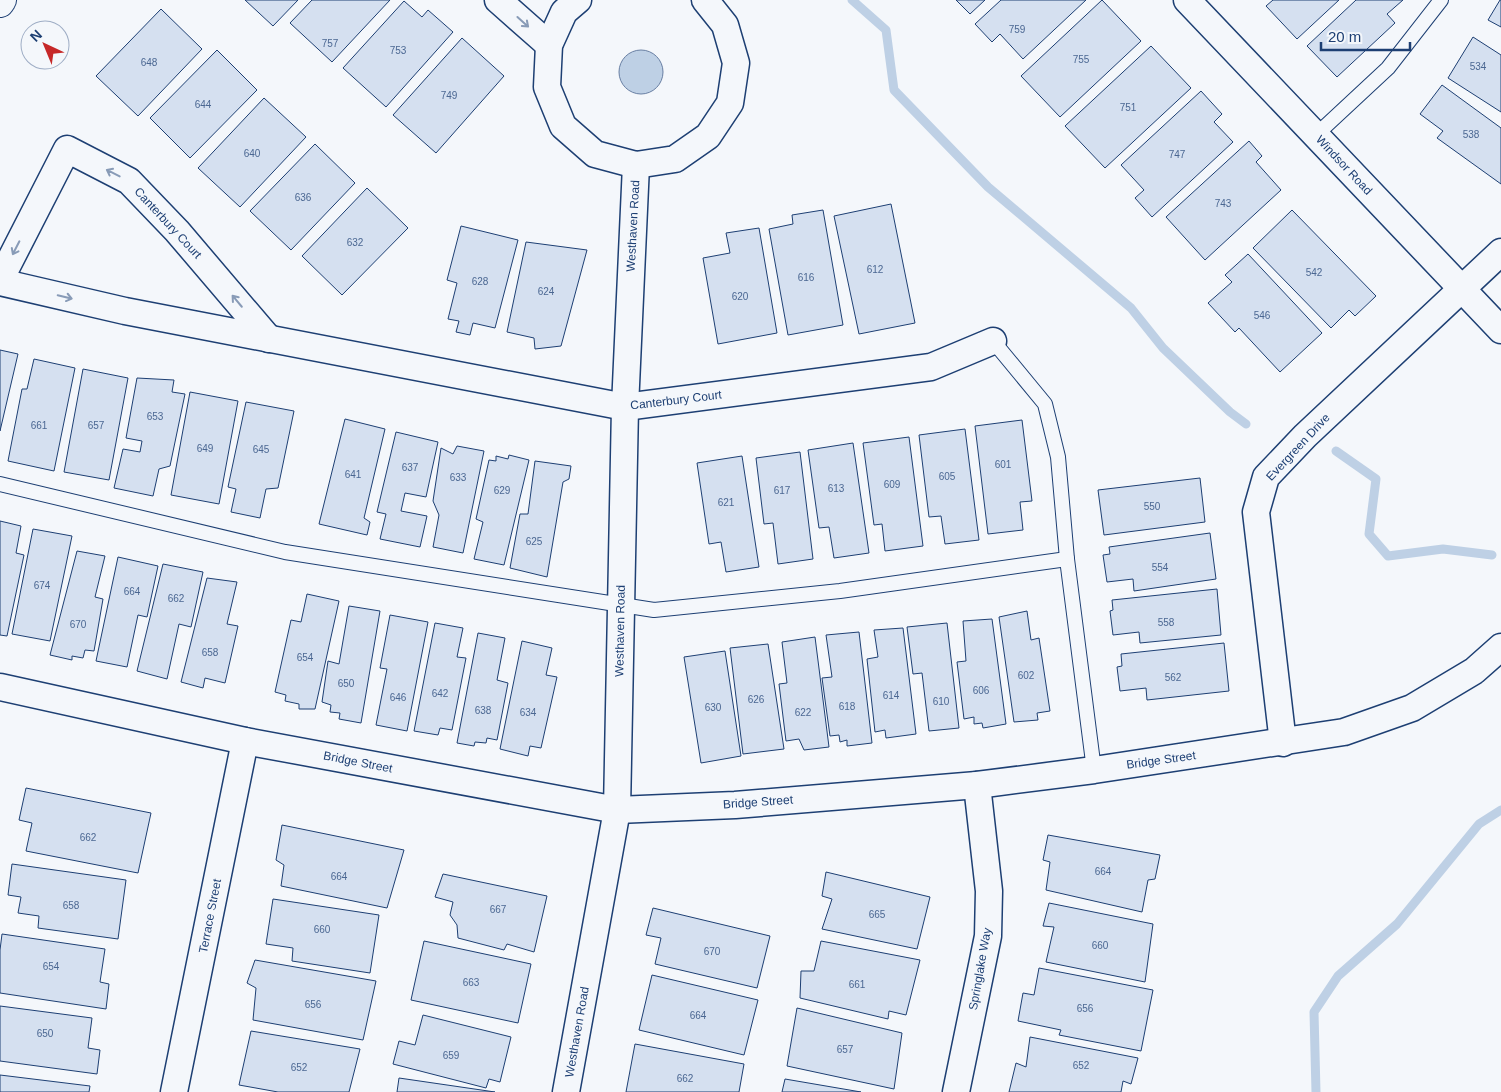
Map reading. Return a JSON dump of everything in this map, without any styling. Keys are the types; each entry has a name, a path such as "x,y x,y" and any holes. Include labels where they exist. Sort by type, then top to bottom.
{"street":[{"path":"498,0 549,45"},
{"name":"Westhaven Road","path":"578,0 564,12 549,45 547,87 563,126 595,154 636,165 675,158 708,136 730,103 736,63 725,26 705,0"},
{"name":"Windsor Road","path":"1187,0 1461,291 1501,330"},
{"name":"Canterbury Court","path":"269,338 177,231 128,181 67,149 0,281 125,311 625,407 931,367 993,341"},
{"name":"Westhaven Road","path":"566,1092 617,810 625,407 636,165"},
{"name":"Evergreen Drive","path":"1283,743 1256,512 1266,477 1305,436 1501,252"},
{"name":"Bridge Street","path":"0,687 246,741 617,810 735,805 977,785 1283,743 1344,732 1412,708 1474,671 1501,647"},
{"name":"Terrace Street","path":"174,1092 246,741"},
{"name":"Springlake Way","path":"956,1092 988,936 989,892 977,785"}],"lane":[{"path":"1316,135 1388,68 1441,0"},
{"path":"993,341 1045,404 1058,457 1068,559 1094,770"},
{"path":"0,484 285,552 654,610 840,591 1068,559"}],"water":[{"path":"641,50 653,54 659,60 663,72 659,84 653,90 641,94 629,90 623,84 619,72 623,60 629,54"}],"building":[{"path":"245,0 298,0 273,26"},
{"path":"312,0 390,0 332,62 290,23"},
{"path":"956,0 985,0 970,14"},
{"path":"1001,0 1086,0 1023,59 1000,34 992,42 975,24"},
{"path":"1102,0 1141,41 1060,117 1021,76"},
{"path":"1273,0 1339,0 1297,39 1266,6"},
{"path":"1356,0 1403,0 1387,14 1395,23 1337,77 1307,46"},
{"path":"1501,0 1501,27 1488,20"},
{"path":"404,1 422,17 428,10 453,32 386,107 343,68"},
{"path":"161,9 202,49 138,116 96,76"},
{"path":"1473,37 1501,55 1501,112 1448,78"},
{"path":"462,38 504,76 436,153 393,115"},
{"path":"1151,46 1191,88 1105,168 1065,126"},
{"path":"217,50 257,90 190,158 150,118"},
{"path":"1442,85 1501,128 1501,184 1437,138 1443,131 1420,114"},
{"path":"1201,91 1222,114 1214,122 1233,142 1152,217 1135,198 1144,190 1121,165"},
{"path":"264,98 306,137 240,207 198,168"},
{"path":"1249,141 1262,156 1256,162 1281,190 1205,260 1166,217"},
{"path":"315,144 355,183 291,250 250,211"},
{"path":"367,188 408,228 342,295 302,256"},
{"path":"891,204 915,323 859,334 834,216"},
{"path":"823,210 843,325 788,335 769,229 793,224 792,215"},
{"path":"1292,210 1376,296 1355,316 1349,310 1331,328 1253,248"},
{"path":"461,226 518,240 495,328 473,323 470,335 456,332 459,321 448,319 457,283 447,280"},
{"path":"759,228 777,333 718,344 703,258 730,253 726,233"},
{"path":"526,242 587,250 561,346 535,349 534,338 507,332"},
{"path":"1248,254 1322,333 1280,372 1239,328 1235,332 1208,303 1232,282 1225,275"},
{"path":"0,350 18,354 0,431"},
{"path":"34,359 75,368 54,471 8,461 22,389 27,389"},
{"path":"83,369 128,378 109,480 64,472"},
{"path":"137,378 174,380 172,392 185,394 170,466 159,469 153,496 114,488 123,449 140,452 142,441 126,438"},
{"path":"190,392 238,401 219,504 171,495"},
{"path":"246,402 294,411 278,488 266,489 260,518 231,512 236,489 228,487"},
{"path":"345,419 385,429 364,518 370,522 367,535 319,524"},
{"path":"1022,420 1032,501 1020,502 1023,530 988,534 975,426"},
{"path":"965,429 979,540 945,544 941,516 929,517 919,435"},
{"path":"396,432 438,442 426,497 405,493 401,511 427,516 420,547 380,539 386,514 377,512"},
{"path":"909,437 923,546 885,551 882,524 874,525 863,443"},
{"path":"853,443 869,553 834,558 829,527 819,528 808,450"},
{"path":"457,446 484,451 463,553 433,547 439,515 433,501 441,448 453,454"},
{"path":"800,452 813,559 778,564 773,523 764,524 756,458"},
{"path":"509,455 529,460 504,565 474,559 483,522 476,519 489,460 496,461 496,456 508,459"},
{"path":"742,456 759,567 726,572 721,542 709,544 697,463"},
{"path":"535,461 571,466 569,479 563,482 547,577 510,568 520,514 528,514"},
{"path":"1200,478 1205,522 1104,535 1098,490"},
{"path":"0,521 21,526 16,553 24,555 7,636 0,635"},
{"path":"33,529 72,536 50,641 12,634"},
{"path":"1210,533 1216,579 1134,591 1133,579 1107,582 1103,555 1110,554 1109,547"},
{"path":"77,551 105,556 95,597 103,599 94,651 85,650 83,658 72,656 72,660 50,655"},
{"path":"118,557 158,566 147,617 138,615 127,667 96,661"},
{"path":"163,564 203,572 191,627 179,624 167,679 137,671"},
{"path":"207,578 237,582 227,624 238,626 225,683 205,678 203,688 181,682"},
{"path":"1217,589 1221,635 1140,643 1139,632 1113,635 1110,611 1113,610 1112,600"},
{"path":"307,594 339,601 315,709 299,709 299,704 285,701 286,695 275,692 291,620 301,622"},
{"path":"349,606 380,611 361,723 339,719 340,713 330,712 331,705 322,702 328,661 339,664"},
{"path":"1027,611 1031,640 1039,638 1050,711 1037,713 1038,720 1014,722 999,617"},
{"path":"390,615 428,622 407,731 376,725 387,669 380,668"},
{"path":"992,619 1006,724 983,728 982,723 974,724 974,717 964,719 957,662 966,661 963,621"},
{"path":"435,623 463,628 457,657 466,658 452,730 440,728 438,735 414,731"},
{"path":"947,623 959,728 929,731 922,673 913,674 907,627"},
{"path":"903,628 916,734 886,738 885,730 875,732 867,659 878,657 874,630"},
{"path":"859,632 872,743 847,746 847,740 840,742 839,735 830,736 822,678 832,677 826,635"},
{"path":"478,633 505,638 497,680 508,683 497,740 487,738 486,743 475,742 474,746 457,743"},
{"path":"815,637 829,747 804,750 799,739 786,741 779,684 787,683 782,642"},
{"path":"522,641 552,648 546,675 557,677 541,748 530,746 528,756 500,749"},
{"path":"1224,643 1229,691 1147,700 1146,688 1120,691 1117,667 1122,666 1121,654"},
{"path":"768,644 784,749 743,754 730,648"},
{"path":"725,651 741,756 701,763 684,657"},
{"path":"26,788 151,813 138,873 26,851 32,823 19,820"},
{"path":"282,825 404,850 387,908 281,886 284,865 276,860"},
{"path":"1048,835 1160,855 1155,879 1148,880 1142,912 1046,890 1050,862 1043,860"},
{"path":"12,864 126,880 118,939 38,928 39,916 18,913 21,897 8,895"},
{"path":"826,872 930,897 917,949 822,929 832,899 822,896"},
{"path":"443,874 547,896 534,952 507,944 504,950 458,938 457,925 450,915 453,902 435,897"},
{"path":"273,899 379,915 370,973 292,961 293,948 266,944"},
{"path":"1049,903 1153,924 1145,982 1046,962 1054,927 1043,926"},
{"path":"653,908 770,936 757,988 655,964 661,938 646,935"},
{"path":"2,934 105,949 100,982 109,984 106,1009 0,993"},
{"path":"424,941 531,964 518,1023 411,1000"},
{"path":"821,941 920,960 906,1015 889,1011 888,1019 800,998 801,971 814,971"},
{"path":"255,960 376,981 363,1040 253,1020 256,988 247,983"},
{"path":"1039,968 1153,990 1141,1051 1059,1035 1061,1030 1018,1021 1023,993 1034,995"},
{"path":"652,975 758,1000 744,1055 639,1030"},
{"path":"0,1006 92,1018 88,1048 100,1050 97,1074 0,1061"},
{"path":"797,1008 902,1033 894,1089 787,1066"},
{"path":"423,1015 511,1037 500,1082 489,1079 486,1088 393,1064 399,1041 415,1045"},
{"path":"251,1031 360,1049 349,1092 278,1092 239,1085"},
{"path":"1030,1037 1138,1058 1131,1084 1123,1081 1121,1092 1009,1092 1016,1063 1026,1067"},
{"path":"635,1044 744,1064 739,1092 626,1092"},
{"path":"0,1075 90,1086 89,1092 0,1092"},
{"path":"399,1078 495,1092 397,1092"},
{"path":"785,1079 861,1092 782,1092"}],"waterway":[{"path":"852,0 886,30 894,90 988,187 1131,308 1163,348 1230,412 1246,424"},
{"path":"1336,451 1376,479 1369,534 1388,556 1443,549 1492,555"},
{"path":"1316,1092 1314,1012 1338,976 1397,924 1479,824 1501,810"}]}
